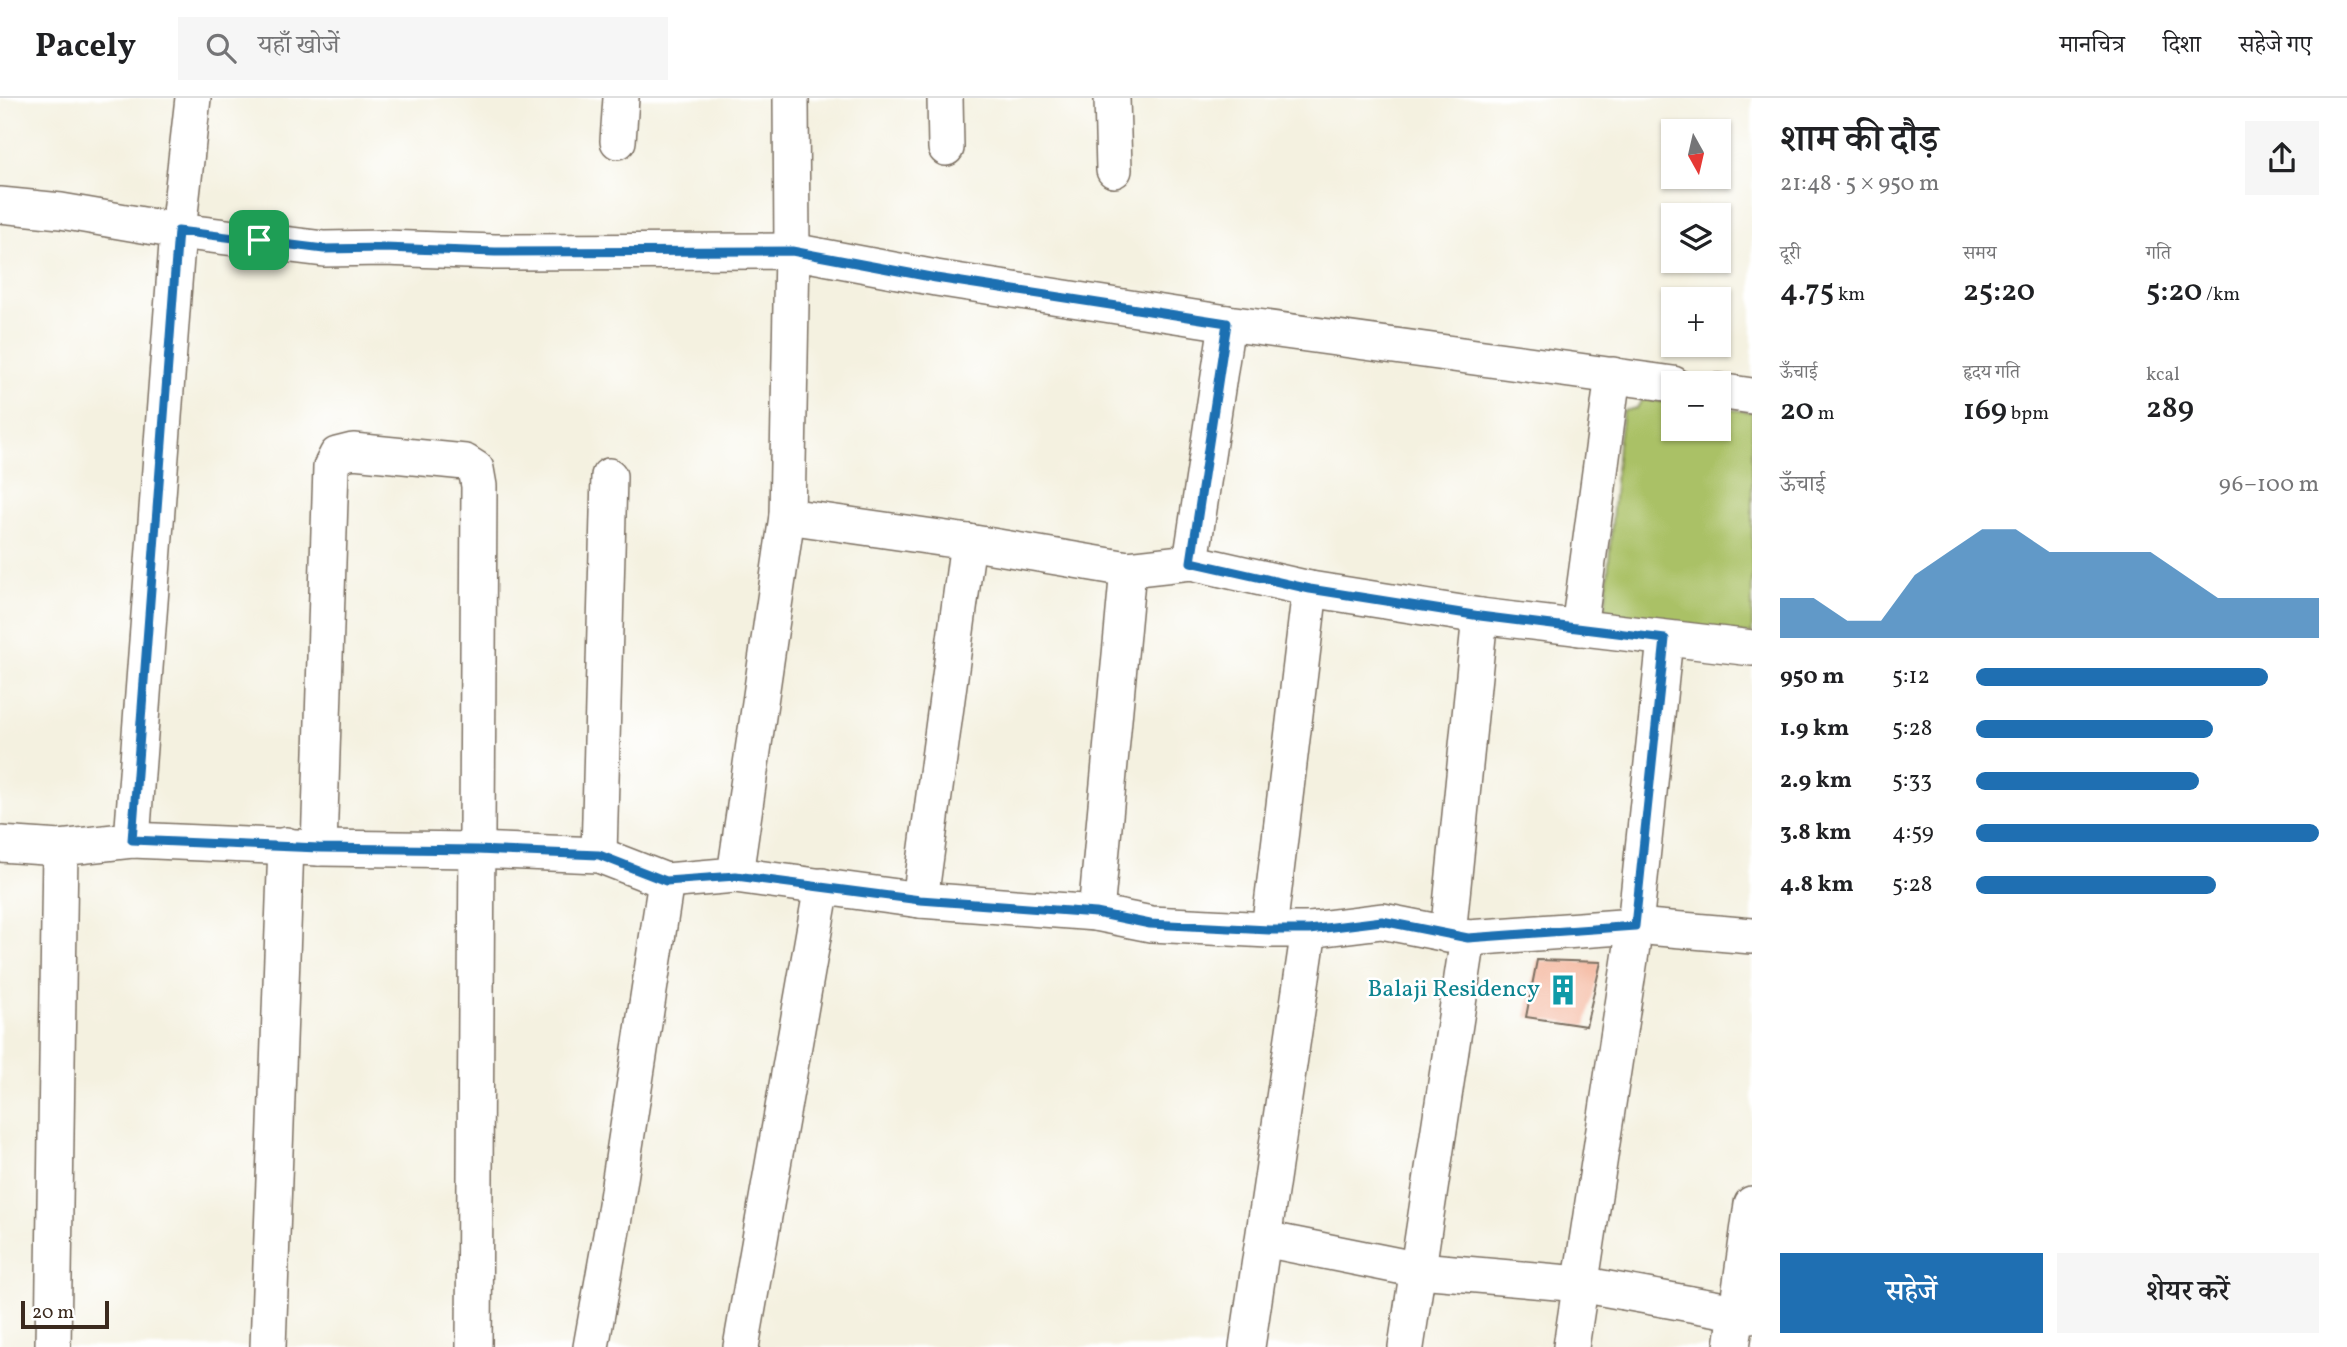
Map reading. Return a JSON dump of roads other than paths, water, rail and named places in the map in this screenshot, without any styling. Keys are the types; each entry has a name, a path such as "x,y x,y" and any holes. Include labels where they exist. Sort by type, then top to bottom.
{"street":[{"path":"132,840 178,231 193,98"},
{"path":"618,141 621,98"},
{"path":"736,876 787,516 792,251 791,98"},
{"path":"945,98 946,148"},
{"path":"1112,98 1114,170"},
{"path":"0,205 61,211 178,231 324,249 495,252 792,251 936,278 1227,323 1661,382"},
{"path":"1191,562 1227,323"},
{"path":"1579,628 1613,375"},
{"path":"1731,393 1752,396"},
{"path":"268,1347 331,467 337,455 353,451 465,463 476,469 474,1347"},
{"path":"599,855 609,476"},
{"path":"787,516 968,542 1128,569 1191,562 1310,589 1480,616 1752,648"},
{"path":"920,900 968,542"},
{"path":"1096,913 1128,569"},
{"path":"1269,930 1310,589"},
{"path":"1406,1347 1419,1270 1458,936 1480,616"},
{"path":"1570,1347 1635,926 1665,639"},
{"path":"0,844 60,848 132,840 599,855 666,881 736,876 920,900 1096,913 1150,924 1309,930 1382,921 1458,936 1635,926 1752,936"},
{"path":"53,1347 60,848"},
{"path":"591,1347 613,1224 666,881"},
{"path":"741,1347 822,887"},
{"path":"1247,1347 1309,930"},
{"path":"1264,1239 1419,1270 1580,1284 1740,1325 1752,1205"}],"place":[{"name":"Balaji Residency","path":"1563,990"}]}
